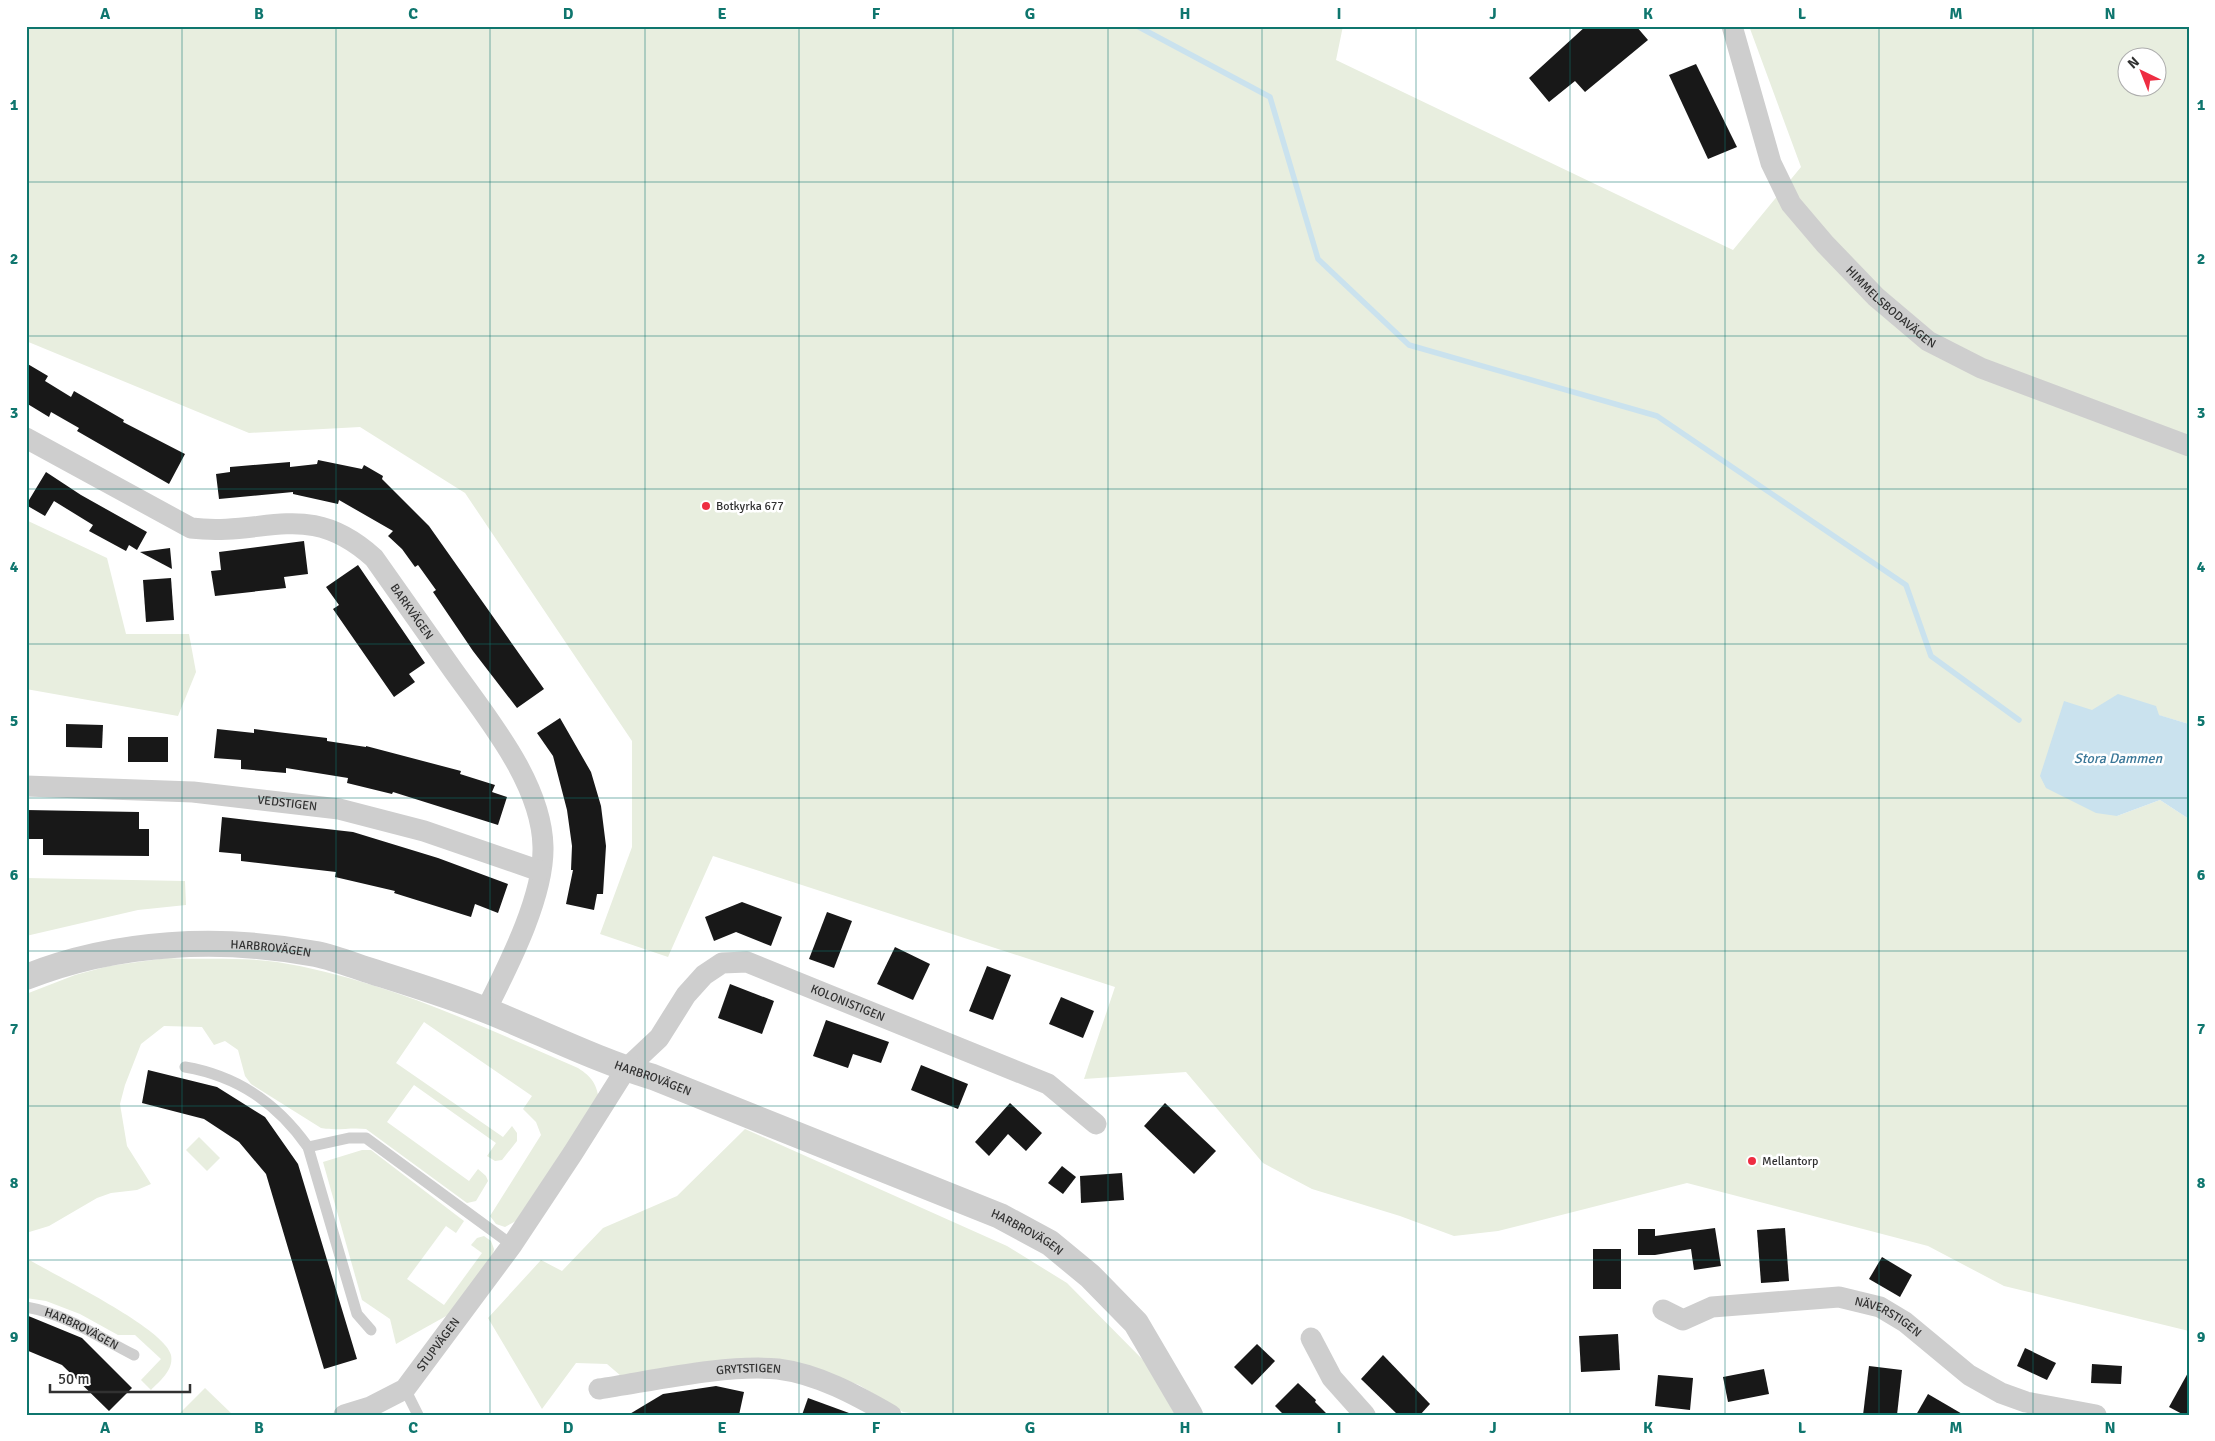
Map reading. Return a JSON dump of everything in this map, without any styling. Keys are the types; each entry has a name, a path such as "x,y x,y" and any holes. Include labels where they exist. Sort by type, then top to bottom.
{"street":[{"name":"HIMMELSBODAVÄGEN","path":"1732,26 1771,163 1791,204 1825,244 1876,297 1928,341 1981,368 2189,446"},
{"name":"BARKVÄGEN","path":"26,438 191,528 214,531 295,522 329,528 358,544 374,558 499,736 526,783 539,819 543,847 533,901 519,942 486,1010"},
{"name":"VEDSTIGEN","path":"26,786 193,792 339,808 424,832 540,871"},
{"name":"HARBROVÄGEN","path":"26,977 90,956 134,949 214,944 250,944 318,954 486,1010 626,1069 652,1077 1000,1216 1050,1243 1090,1276 1136,1324 1190,1415"},
{"name":"KOLONISTIGEN","path":"626,1069 659,1038 686,995 704,975 722,963 747,962 1048,1084 1096,1124"},
{"name":"STUPVÄGEN","path":"344,1415 370,1407 405,1389 512,1245 574,1153 626,1069"},
{"name":"NÄVERSTIGEN","path":"1663,1310 1683,1320 1712,1307 1839,1297 1880,1307 1905,1322 1969,1375 2001,1393 2026,1402 2096,1415"},
{"path":"1311,1338 1332,1378 1365,1415"},
{"name":"GRYTSTIGEN","path":"599,1389 718,1372 745,1369 778,1369 807,1375 860,1397 891,1415"}],"lane":[{"path":"185,1067 210,1072 239,1082 294,1127 308,1147 357,1314 371,1330"},
{"path":"308,1147 350,1138 366,1138 512,1245"},
{"name":"HARBROVÄGEN","path":"26,1307 42,1310 80,1324 134,1355"},
{"path":"405,1389 418,1415"}],"green space":[{"path":"26,26 1343,26 1336,60 1733,250 1801,167 1749,26 2189,26 2189,724 2158,715 2117,816 2160,800 2189,819 2189,1331 2004,1286 1928,1246 1687,1183 1498,1231 1454,1236 1400,1216 1312,1189 1263,1163 1186,1072 1084,1079 1115,987 713,856 668,957 600,934 632,847 632,741 465,493 360,427 249,433 26,341"},
{"path":"26,520 107,558 126,634 189,634 196,672 178,716 26,689"},
{"path":"26,878 185,881 186,905 138,910 26,936"},
{"path":"167,958 277,962 355,980 393,992 468,1020 578,1068 593,1082 599,1101 516,1221 505,1227 496,1224 490,1216 541,1135 536,1122 523,1109 532,1096 424,1022 396,1063 503,1137 512,1126 517,1133 517,1141 502,1160 495,1161 487,1156 496,1143 414,1085 387,1122 469,1181 478,1169 486,1176 488,1181 476,1201 467,1203 366,1129 321,1128 251,1084 245,1076 238,1050 225,1041 214,1045 202,1027 164,1026 141,1044 125,1085 120,1104 127,1146 151,1184 137,1190 111,1193 97,1198 49,1226 26,1233 26,994 75,975 109,966"},
{"path":"745,1129 1007,1246 1067,1283 1149,1366 1180,1415 925,1415 903,1412 859,1385 809,1368 621,1376 607,1364 576,1363 542,1409 488,1318 541,1260 562,1271 603,1228 677,1196"},
{"path":"199,1137 220,1158 207,1171 186,1150"},
{"path":"362,1150 371,1150 464,1221 456,1233 446,1226 407,1279 444,1305 482,1253 471,1245 477,1238 484,1236 491,1241 494,1249 492,1258 448,1315 396,1344 390,1319 362,1300 323,1162"},
{"path":"26,1258 106,1302 149,1331 164,1344 171,1355 171,1360 170,1366 162,1379 151,1390 141,1380 161,1359 135,1335 118,1335 80,1314 46,1301 26,1298"},
{"path":"205,1388 233,1415 178,1415"}],"water":[{"name":"Stora Dammen","path":"2118,694 2156,706 2159,715 2189,724 2189,819 2160,800 2117,816 2096,813 2046,788 2040,776 2064,701 2092,710"}],"building":[{"path":"1586,26 1636,26 1648,40 1585,92 1575,81 1549,102 1529,78"},
{"path":"1696,64 1737,147 1708,159 1669,75"},
{"path":"26,363 48,376 45,381 71,397 74,391 124,420 123,422 185,454 169,484 77,431 79,428 51,412 49,417 26,403"},
{"path":"318,460 362,469 364,465 383,476 382,479 429,526 544,689 517,708 473,651 433,592 436,590 418,565 415,567 402,549 388,536 393,531 339,500 338,504 293,494 293,492 219,499 216,474 230,472 230,467 290,462 290,467 317,464"},
{"path":"46,472 81,495 147,532 137,550 129,545 126,551 89,531 93,525 54,501 45,516 26,505"},
{"path":"304,541 308,574 284,577 286,588 215,596 211,571 221,570 219,552"},
{"path":"170,548 172,569 140,552"},
{"path":"358,565 425,663 409,674 415,682 394,697 333,609 339,605 326,587"},
{"path":"171,578 174,620 146,622 143,580"},
{"path":"560,718 591,772 601,806 606,846 603,894 597,894 594,910 566,904 573,870 571,870 572,846 567,810 553,756 537,733"},
{"path":"66,724 103,725 102,748 66,747"},
{"path":"217,729 254,733 254,729 327,738 327,741 366,746 461,771 460,774 495,785 492,792 507,797 498,825 393,792 392,794 347,783 348,778 286,768 286,773 241,769 241,760 214,758"},
{"path":"128,737 168,737 168,762 128,762"},
{"path":"26,810 139,812 139,829 149,829 149,856 43,855 43,839 26,839"},
{"path":"222,817 353,832 438,858 508,884 498,913 475,904 471,917 394,893 395,891 335,877 336,872 241,861 241,854 219,852"},
{"path":"742,902 782,917 771,946 736,932 714,941 705,917"},
{"path":"827,912 852,921 834,968 809,959"},
{"path":"895,947 930,964 913,1000 877,984"},
{"path":"987,966 1011,975 993,1020 969,1011"},
{"path":"730,984 774,1001 762,1034 718,1018"},
{"path":"1061,997 1094,1011 1083,1038 1049,1024"},
{"path":"826,1020 889,1042 881,1063 853,1054 848,1068 813,1056"},
{"path":"921,1065 968,1084 958,1109 911,1090"},
{"path":"148,1070 217,1087 265,1117 298,1164 357,1359 324,1369 266,1174 239,1142 204,1119 142,1103"},
{"path":"1010,1103 1042,1133 1026,1151 1008,1134 989,1156 975,1142"},
{"path":"1165,1103 1216,1151 1194,1174 1144,1126"},
{"path":"1062,1166 1076,1177 1063,1194 1048,1183"},
{"path":"1122,1173 1124,1200 1081,1203 1080,1176"},
{"path":"1715,1228 1721,1266 1694,1270 1691,1249 1655,1255 1638,1255 1638,1229 1655,1229 1655,1236"},
{"path":"1785,1228 1789,1281 1761,1283 1757,1230"},
{"path":"1593,1249 1621,1249 1621,1289 1593,1289"},
{"path":"1882,1257 1912,1275 1900,1297 1869,1279"},
{"path":"26,1315 82,1338 132,1388 109,1411 62,1365 26,1350"},
{"path":"1618,1334 1620,1370 1581,1372 1579,1336"},
{"path":"1257,1344 1275,1361 1252,1385 1234,1367"},
{"path":"2025,1348 2056,1363 2047,1380 2017,1366"},
{"path":"1383,1355 1430,1404 1420,1415 1398,1415 1361,1379"},
{"path":"2092,1364 2122,1366 2121,1384 2091,1383"},
{"path":"1869,1366 1902,1370 1897,1415 1863,1415"},
{"path":"1764,1369 1769,1394 1728,1402 1723,1377"},
{"path":"2189,1371 2189,1415 2184,1415 2169,1407"},
{"path":"1658,1375 1693,1378 1690,1410 1655,1406"},
{"path":"1298,1383 1316,1400 1315,1402 1328,1415 1284,1415 1275,1406"},
{"path":"716,1386 744,1392 739,1415 628,1415 663,1394"},
{"path":"1928,1394 1964,1415 1916,1415"},
{"path":"808,1398 849,1413 849,1415 802,1415"}],"waterway":[{"path":"1137,26 1270,97 1318,259 1409,345 1657,416 1906,585 1931,656 2019,720"}],"place":[{"name":"Botkyrka 677","path":"706,506"},
{"name":"Mellantorp","path":"1752,1161"}]}
